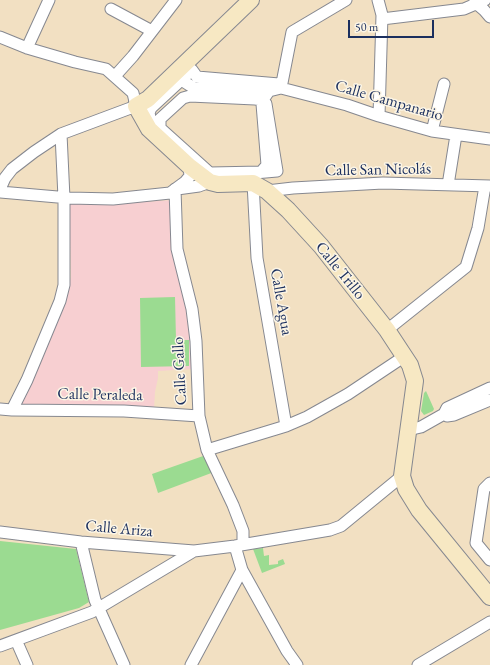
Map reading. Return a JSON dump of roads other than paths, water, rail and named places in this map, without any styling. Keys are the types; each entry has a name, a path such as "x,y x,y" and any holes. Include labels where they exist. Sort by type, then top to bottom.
{"street":[{"path":"27,48 48,0"},
{"path":"115,76 133,56 176,0"},
{"path":"251,0 176,77 151,108 149,113 152,126 209,177 277,171"},
{"path":"176,77 194,88 269,91 281,88 292,32 346,0"},
{"path":"378,0 382,15 379,116"},
{"path":"382,19 464,9 479,1 490,17"},
{"path":"111,9 152,31"},
{"path":"0,37 27,48 75,62 103,68 115,76 133,93 136,106 149,130 189,166 210,182 218,184 253,183"},
{"path":"176,77 148,99 136,106 62,134 34,152 12,169 5,178 0,190 64,198 113,199 170,193 185,182 190,176 189,166"},
{"path":"432,131 444,84"},
{"name":"Calle Campanario","path":"281,88 347,105 432,131 490,139"},
{"path":"267,191 277,171 269,91"},
{"path":"269,91 263,100 255,98 190,96 184,98 160,119 160,128 210,173 261,172 267,165 262,104 266,104 277,171"},
{"path":"12,410 27,380 57,308 64,285 62,134"},
{"path":"448,185 456,135"},
{"path":"175,189 199,186 210,182"},
{"name":"Calle Trillo","path":"253,183 267,191 288,210 321,246 387,330 405,356 415,381 402,476"},
{"name":"Calle Agua","path":"253,183 257,258 286,426"},
{"name":"Calle San Nicolás","path":"267,191 292,188 383,183 488,186"},
{"path":"387,330 466,267 478,228 488,186"},
{"name":"Calle Gallo","path":"175,189 177,249 192,308 196,341 199,416 207,450 233,505 243,531 239,545 242,570 297,665"},
{"path":"207,450 286,426 307,417 348,394 405,356"},
{"path":"408,430 421,427 444,414 448,408 490,388"},
{"path":"444,414 447,416 454,416 490,400"},
{"name":"Calle Peraleda","path":"0,408 12,410 124,411 199,416"},
{"path":"402,476 410,498 490,597"},
{"name":"Calle Ariza","path":"0,532 81,542 194,551 239,545 330,530 341,526 402,476"},
{"path":"490,483 484,489 485,514 476,543 490,560"},
{"path":"81,542 99,609 124,665"},
{"path":"0,646 99,609 194,551"},
{"path":"191,665 242,570"},
{"path":"418,665 490,622"},
{"path":"16,640 28,665"}]}
